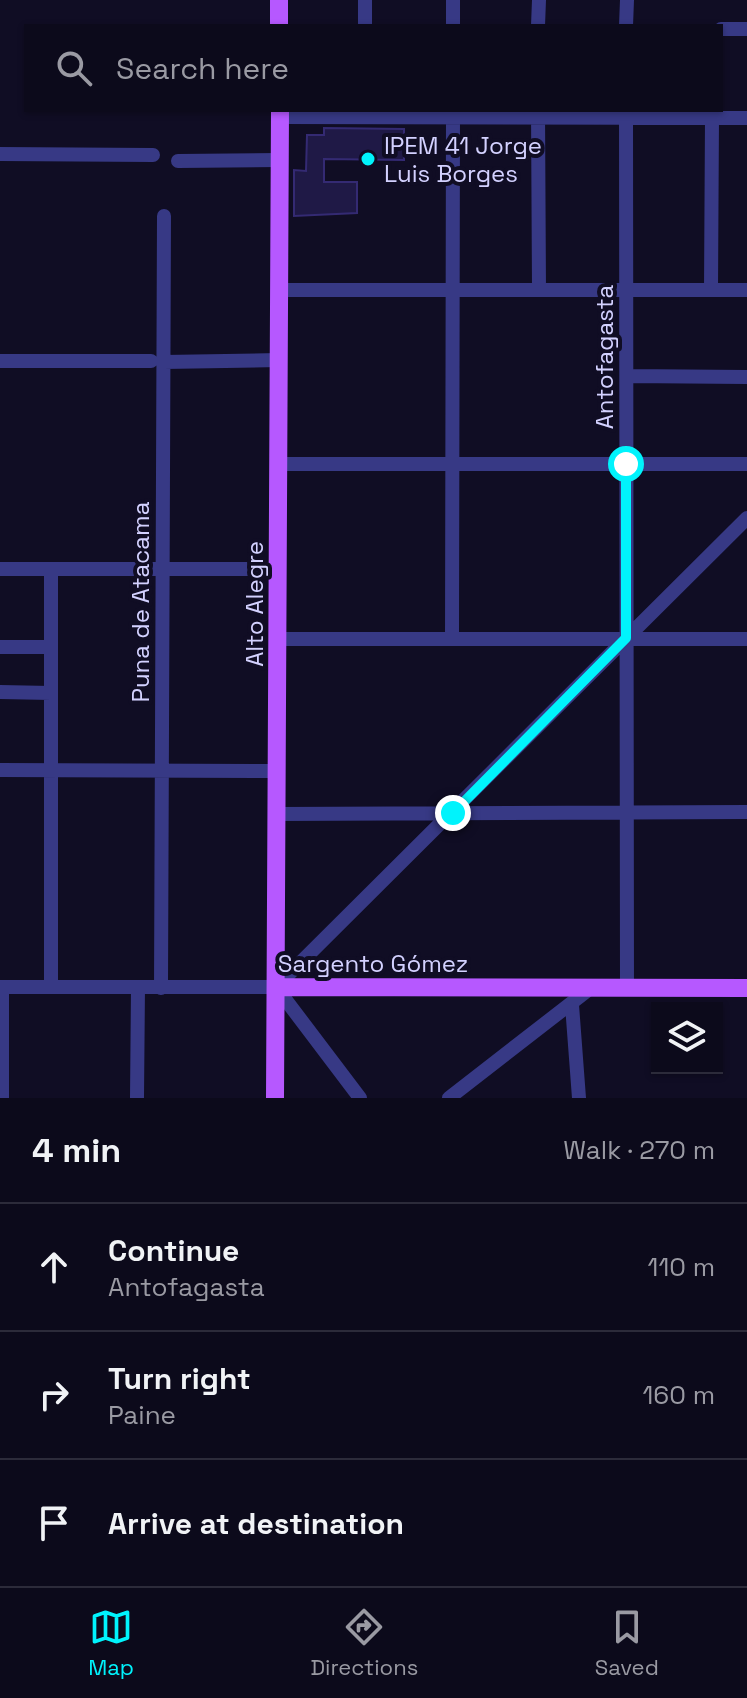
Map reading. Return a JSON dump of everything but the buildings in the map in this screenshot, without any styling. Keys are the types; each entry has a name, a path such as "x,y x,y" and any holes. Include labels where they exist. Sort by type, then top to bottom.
{"main road":[{"path":"279,0 279,24"},
{"name":"Alto Alegre","path":"275,1098 280,114"},
{"name":"Sargento Gómez","path":"276,987 747,988"}],"street":[{"path":"365,0 365,24"},
{"path":"453,0 453,24"},
{"path":"538,24 539,0"},
{"path":"626,24 627,0"},
{"path":"723,29 747,29"},
{"path":"280,114 626,114 747,118"},
{"path":"452,638 453,114"},
{"path":"538,114 539,290"},
{"name":"Antofagasta","path":"626,114 627,987"},
{"path":"711,290 712,118"},
{"path":"0,154 153,155"},
{"path":"178,161 279,160"},
{"name":"Puna de Atacama","path":"161,988 162,569 157,362 164,216"},
{"path":"279,290 747,290"},
{"path":"0,361 279,360"},
{"path":"627,376 747,377"},
{"path":"279,464 747,464"},
{"path":"360,1098 276,987 747,518"},
{"path":"0,569 278,569"},
{"path":"51,569 51,987"},
{"path":"277,639 747,639"},
{"path":"0,647 51,647"},
{"path":"0,692 51,693"},
{"path":"0,770 278,771"},
{"path":"277,814 747,812"},
{"path":"1,987 2,1098"},
{"name":"Sargento Gómez","path":"1,987 276,987"},
{"path":"137,1098 138,987"},
{"path":"449,1098 592,987"},
{"path":"572,1005 579,1098"}],"place":[{"name":"IPEM 41 Jorge Luis Borges","path":"368,159"}],"route":[{"path":"453,813 626,638 626,464"}]}
